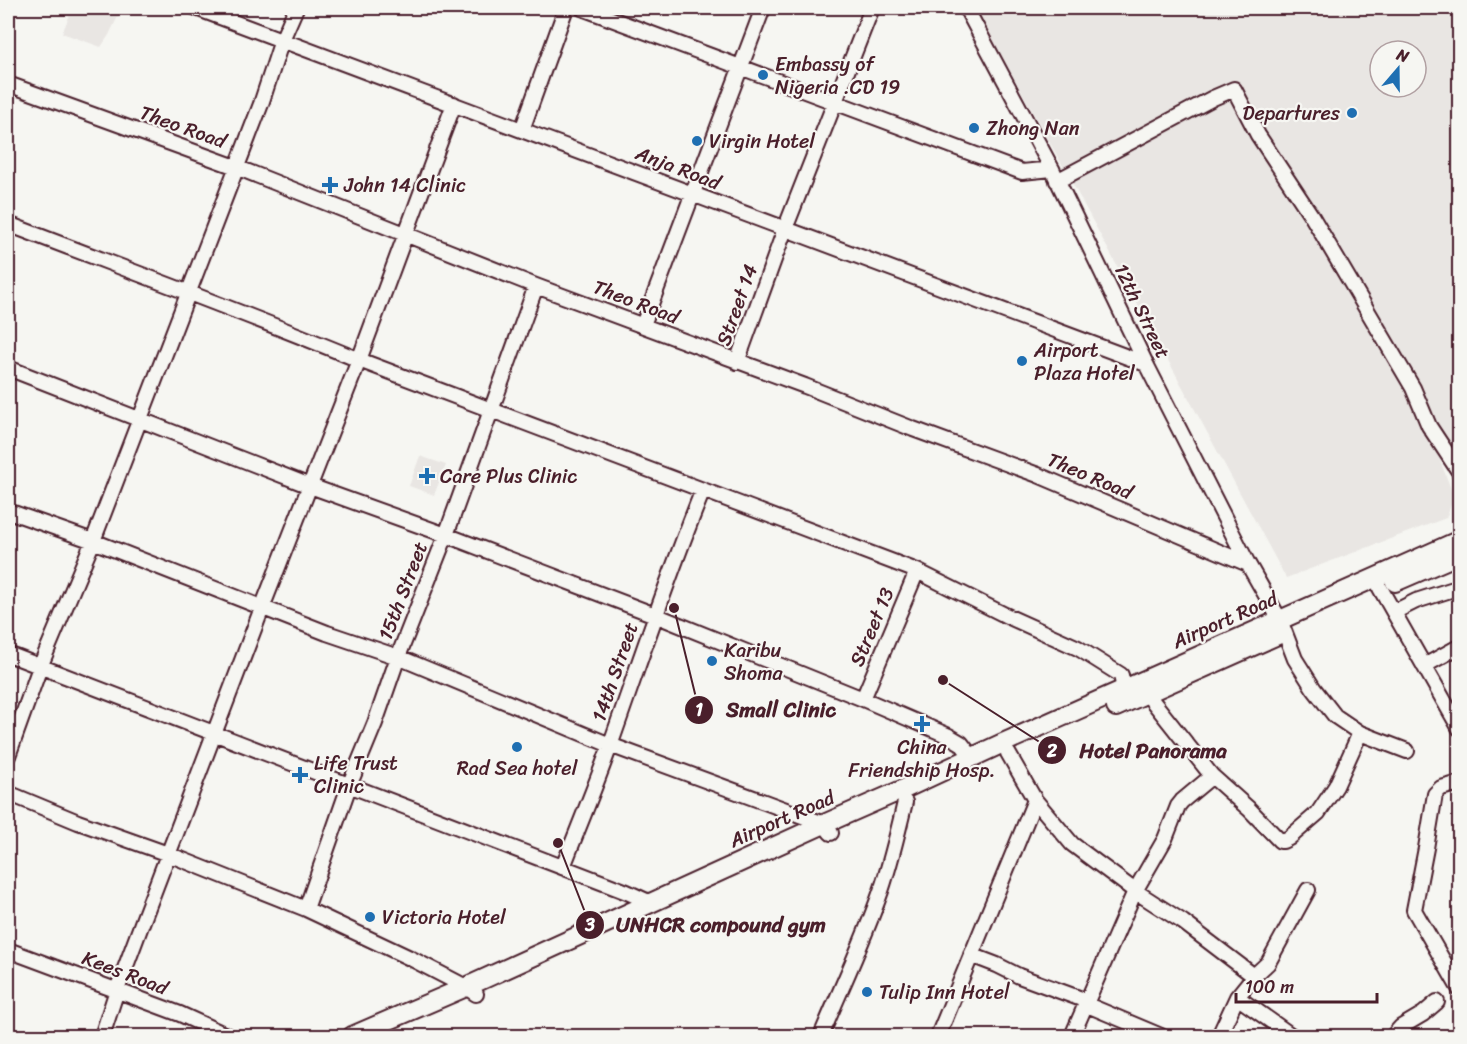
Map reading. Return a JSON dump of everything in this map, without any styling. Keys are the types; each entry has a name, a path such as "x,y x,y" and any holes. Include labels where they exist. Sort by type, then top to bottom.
{"main road":[{"name":"Airport Road","path":"352,1036 471,991 742,872 904,789 1124,690 1380,588 1458,542"},
{"name":"Airport Road","path":"377,1036 651,903 828,829 905,802 1008,753 1147,694 1282,626 1458,542"}],"street":[{"name":"Anja Road","path":"196,8 1146,364"},
{"path":"8,756 40,668 140,420 296,8"},
{"path":"522,130 566,8"},
{"path":"582,8 1022,172 1054,175 1234,89 1258,135 1311,215 1413,388 1429,426 1460,473"},
{"path":"643,325 763,8"},
{"name":"Street 14","path":"737,362 785,228 872,8"},
{"name":"12th Street","path":"966,8 1054,175 1146,364 1282,626 1295,659 1335,716 1360,733 1407,751"},
{"name":"Theo Road","path":"8,84 236,167 536,286 1038,475 1248,564"},
{"path":"102,1036 168,854 359,360 454,104"},
{"path":"8,224 272,324 359,360 917,571 1078,648 1121,675 1124,690"},
{"name":"15th Street","path":"306,909 349,786 446,535 536,286"},
{"path":"8,368 310,486 655,615 949,736 960,743 972,757"},
{"name":"14th Street","path":"563,867 610,745 677,554 703,490"},
{"path":"8,511 93,541 327,633 398,657 610,745 828,829"},
{"name":"Street 13","path":"863,699 917,571"},
{"path":"1380,588 1460,729"},
{"path":"1394,612 1416,601 1459,590"},
{"path":"1424,666 1460,646"},
{"path":"8,654 651,903"},
{"path":"1147,694 1212,776 1256,815 1280,841 1285,841 1318,813 1336,786 1360,733"},
{"path":"1008,753 1035,800 1072,844 1135,891 1183,922 1254,976"},
{"path":"1072,1036 1135,891 1165,839 1178,806 1212,776"},
{"path":"1460,783 1440,788 1435,795 1414,910 1460,990"},
{"path":"8,793 306,909 412,959 471,991"},
{"path":"938,1036 1035,800"},
{"path":"821,1036 881,891 905,802"},
{"path":"1219,1036 1238,997 1254,976 1268,963 1308,890"},
{"name":"Kees Road","path":"8,950 180,1014 228,1036"},
{"path":"971,955 1086,1002 1161,1036"},
{"path":"1238,997 1292,1036"},
{"path":"1393,1036 1401,1027 1423,1014 1437,1002"}],"shaded area":[{"path":"73,8 122,8 101,47 62,33"},
{"path":"975,8 1459,8 1460,436 1438,455 1454,497 1446,518 1286,578"},
{"name":"Care Plus Clinic","path":"420,456 446,465 434,495 409,486"}],"place":[{"name":"Embassy of Nigeria .CD 19","path":"763,75"},
{"name":"Departures","path":"1352,113"},
{"name":"Zhong Nan","path":"974,128"},
{"name":"Virgin Hotel","path":"697,141"},
{"name":"John 14 Clinic","path":"330,185"},
{"name":"Airport Plaza Hotel","path":"1022,361"},
{"name":"Care Plus Clinic","path":"427,476"},
{"name":"Small Clinic","path":"674,608"},
{"name":"Karibu Shoma","path":"712,661"},
{"name":"Hotel Panorama","path":"943,680"},
{"name":"China Friendship Hosp.","path":"922,724"},
{"name":"Rad Sea hotel","path":"517,747"},
{"name":"Life Trust Clinic","path":"300,775"},
{"name":"UNHCR compound gym","path":"558,843"},
{"name":"Victoria Hotel","path":"370,917"},
{"name":"Tulip Inn Hotel","path":"867,992"}]}
